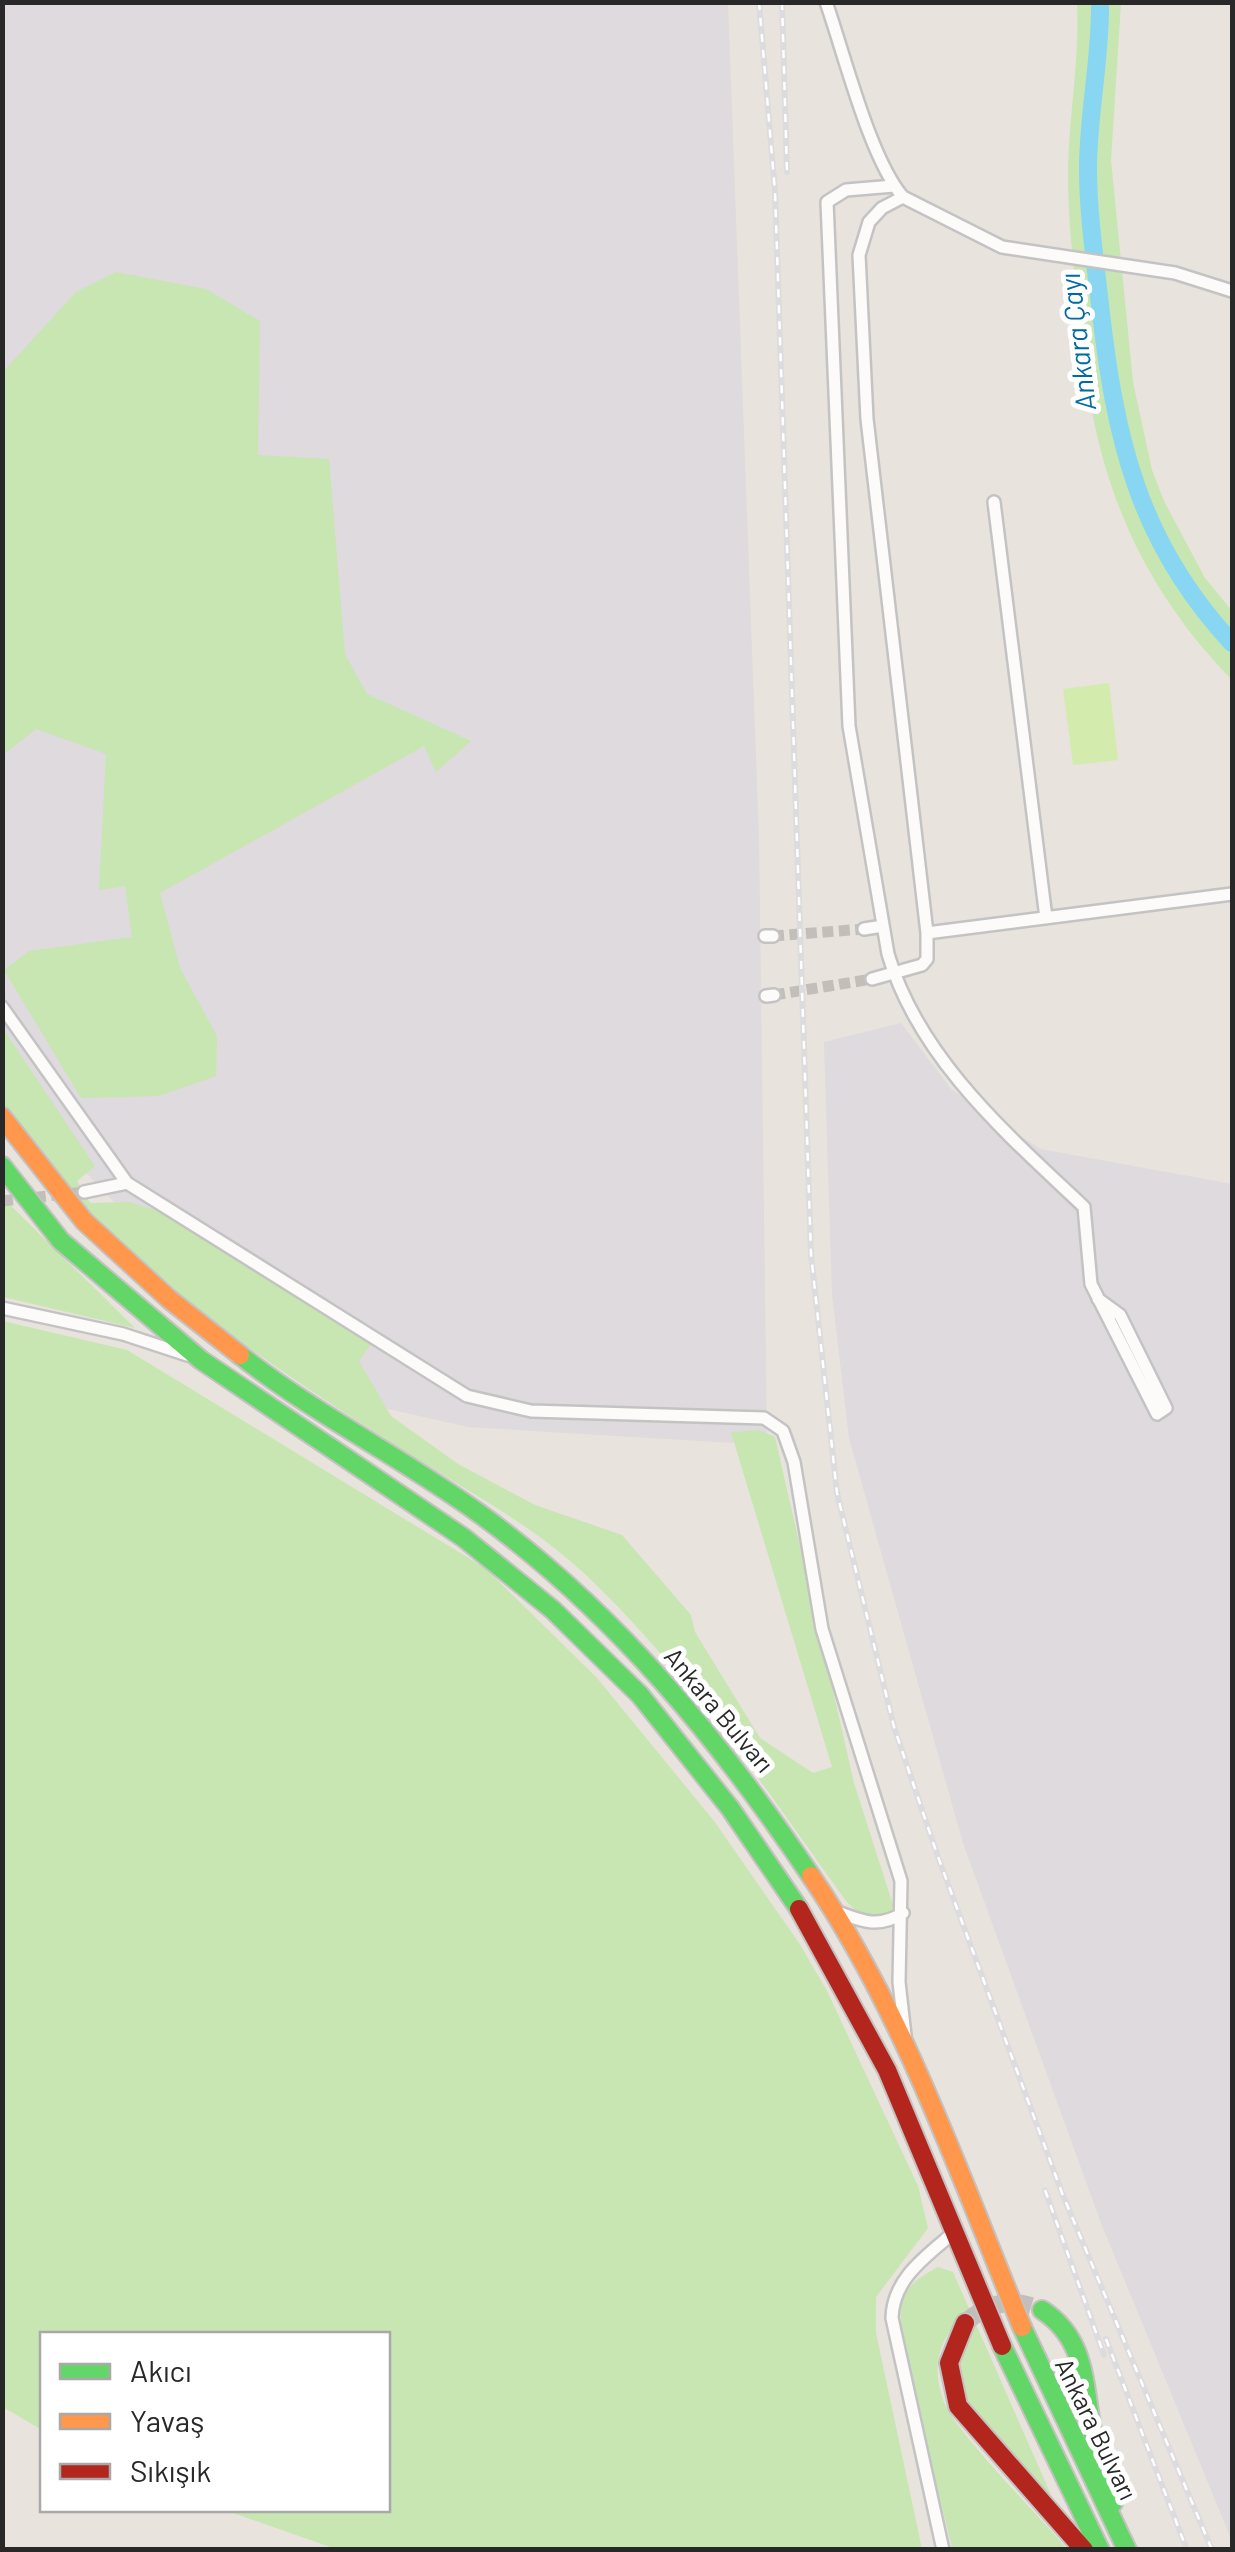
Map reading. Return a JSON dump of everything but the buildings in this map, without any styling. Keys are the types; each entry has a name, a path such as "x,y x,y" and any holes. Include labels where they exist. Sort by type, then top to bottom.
{"main road":[{"name":"Ankara Bulvarı","path":"2,1117 84,1221 170,1298 258,1370 480,1514 572,1588 660,1674 746,1779 836,1912 906,2046 1034,2356 1129,2550"},
{"name":"Ankara Bulvarı","path":"2,1166 61,1241 201,1360 464,1538 553,1610 640,1695 730,1808 812,1927 887,2070 1016,2381 1100,2550"},
{"path":"1042,2310 1058,2318 1076,2343 1099,2458 1129,2550"},
{"path":"965,2323 950,2349 951,2388 958,2406 1084,2550"}],"street":[{"path":"826,2 894,186 904,197 1002,246 1175,273 1232,292"},
{"path":"894,186 846,190 826,202 850,726 883,926 894,974 934,1046 982,1110 1084,1207 1089,1230 1086,1257 1098,1299 1157,1414 1166,1408 1120,1315 1098,1299"},
{"path":"872,978 894,974 927,959 928,933 870,456 858,255 868,222 882,208 904,197"},
{"path":"994,502 1046,918"},
{"path":"928,933 1232,894"},
{"path":"864,929 883,926"},
{"path":"2,1006 127,1183 467,1396 531,1411 764,1418 783,1431 794,1462 822,1628 901,1881 904,1913 899,1982 906,2046"},
{"path":"84,1192 127,1183"},
{"path":"2,1308 140,1339 201,1360"},
{"path":"836,1912 866,1923 886,1924 904,1913"},
{"path":"944,2550 892,2318 893,2302 914,2267 952,2234"}],"shaded area":[{"path":"3,3 728,3 759,840 767,1445 468,1427 380,1407 169,1259 16,1100 3,1078"},
{"path":"901,1023 951,1089 1040,1149 1232,1184 1232,2541 1101,2223 963,1843 849,1438 832,1294 824,1042"}],"green space":[{"path":"1077,3 1121,3 1111,160 1133,382 1152,470 1164,501 1205,578 1232,611 1232,680 1195,638 1138,551 1118,505 1091,408 1068,193"},
{"path":"116,272 206,289 260,321 258,455 329,459 345,654 367,694 471,741 436,772 424,746 160,893 180,968 217,1036 216,1076 159,1096 81,1098 4,970 29,951 132,937 125,886 99,890 106,754 36,729 3,755 2,373 76,292"},
{"path":"1109,683 1118,760 1073,765 1063,689"},
{"path":"2,1027 95,1166 77,1181 90,1203 129,1202 161,1212 371,1344 359,1361 391,1416 458,1464 535,1505 622,1535 691,1615 695,1632 760,1738 813,1773 832,1767 731,1432 759,1430 775,1437 854,1783 893,1905 891,1916 866,1916 846,1901 692,1691 587,1576 518,1522 251,1350 118,1241 79,1201 5,1110"},
{"path":"2,1197 135,1328 3,1297"},
{"path":"3,1321 127,1350 485,1568 597,1678 714,1821 799,1943 827,1991 918,2186 928,2228 876,2297 876,2333 922,2549 336,2549 231,2512 390,2512 390,2332 40,2332 40,2429 3,2407"},
{"path":"938,2267 953,2272 1052,2497 969,2407 958,2387 958,2322 938,2358 943,2400 980,2453 1067,2549 952,2549 910,2380 901,2317 903,2298 909,2288"}],"waterway":[{"name":"Ankara Çayı","path":"1100,2 1088,186 1114,400 1136,486 1153,527 1200,605 1232,643"}],"tunnel":[{"path":"773,936 864,929"},
{"path":"774,995 872,979"},
{"path":"2,1201 84,1192"},
{"path":"965,2323 983,2310 1001,2304 1042,2310"}],"railway":[{"path":"759,2 775,192 811,1254 837,1493 894,1727 937,1854 1062,2193 1212,2550"},
{"path":"782,2 787,172"},
{"path":"1045,2190 1104,2355"},
{"path":"1106,2339 1187,2550"}],"traffic: fast":[{"path":"2,1166 61,1241 201,1360 464,1538 553,1610 640,1695 730,1808 799,1909"},
{"path":"240,1355 480,1514 576,1593 662,1680 739,1775 811,1876"},
{"path":"1042,2310 1057,2322 1076,2350 1095,2444 1113,2503"},
{"path":"1022,2327 1127,2550"},
{"path":"1002,2346 1100,2550"}],"traffic: slow":[{"path":"2,1117 84,1221 169,1299 240,1355"},
{"path":"811,1876 844,1928 902,2039 1022,2327"}],"traffic: jam":[{"path":"799,1909 887,2070 1002,2346"},
{"path":"965,2323 949,2363 958,2406 1084,2550"}]}
